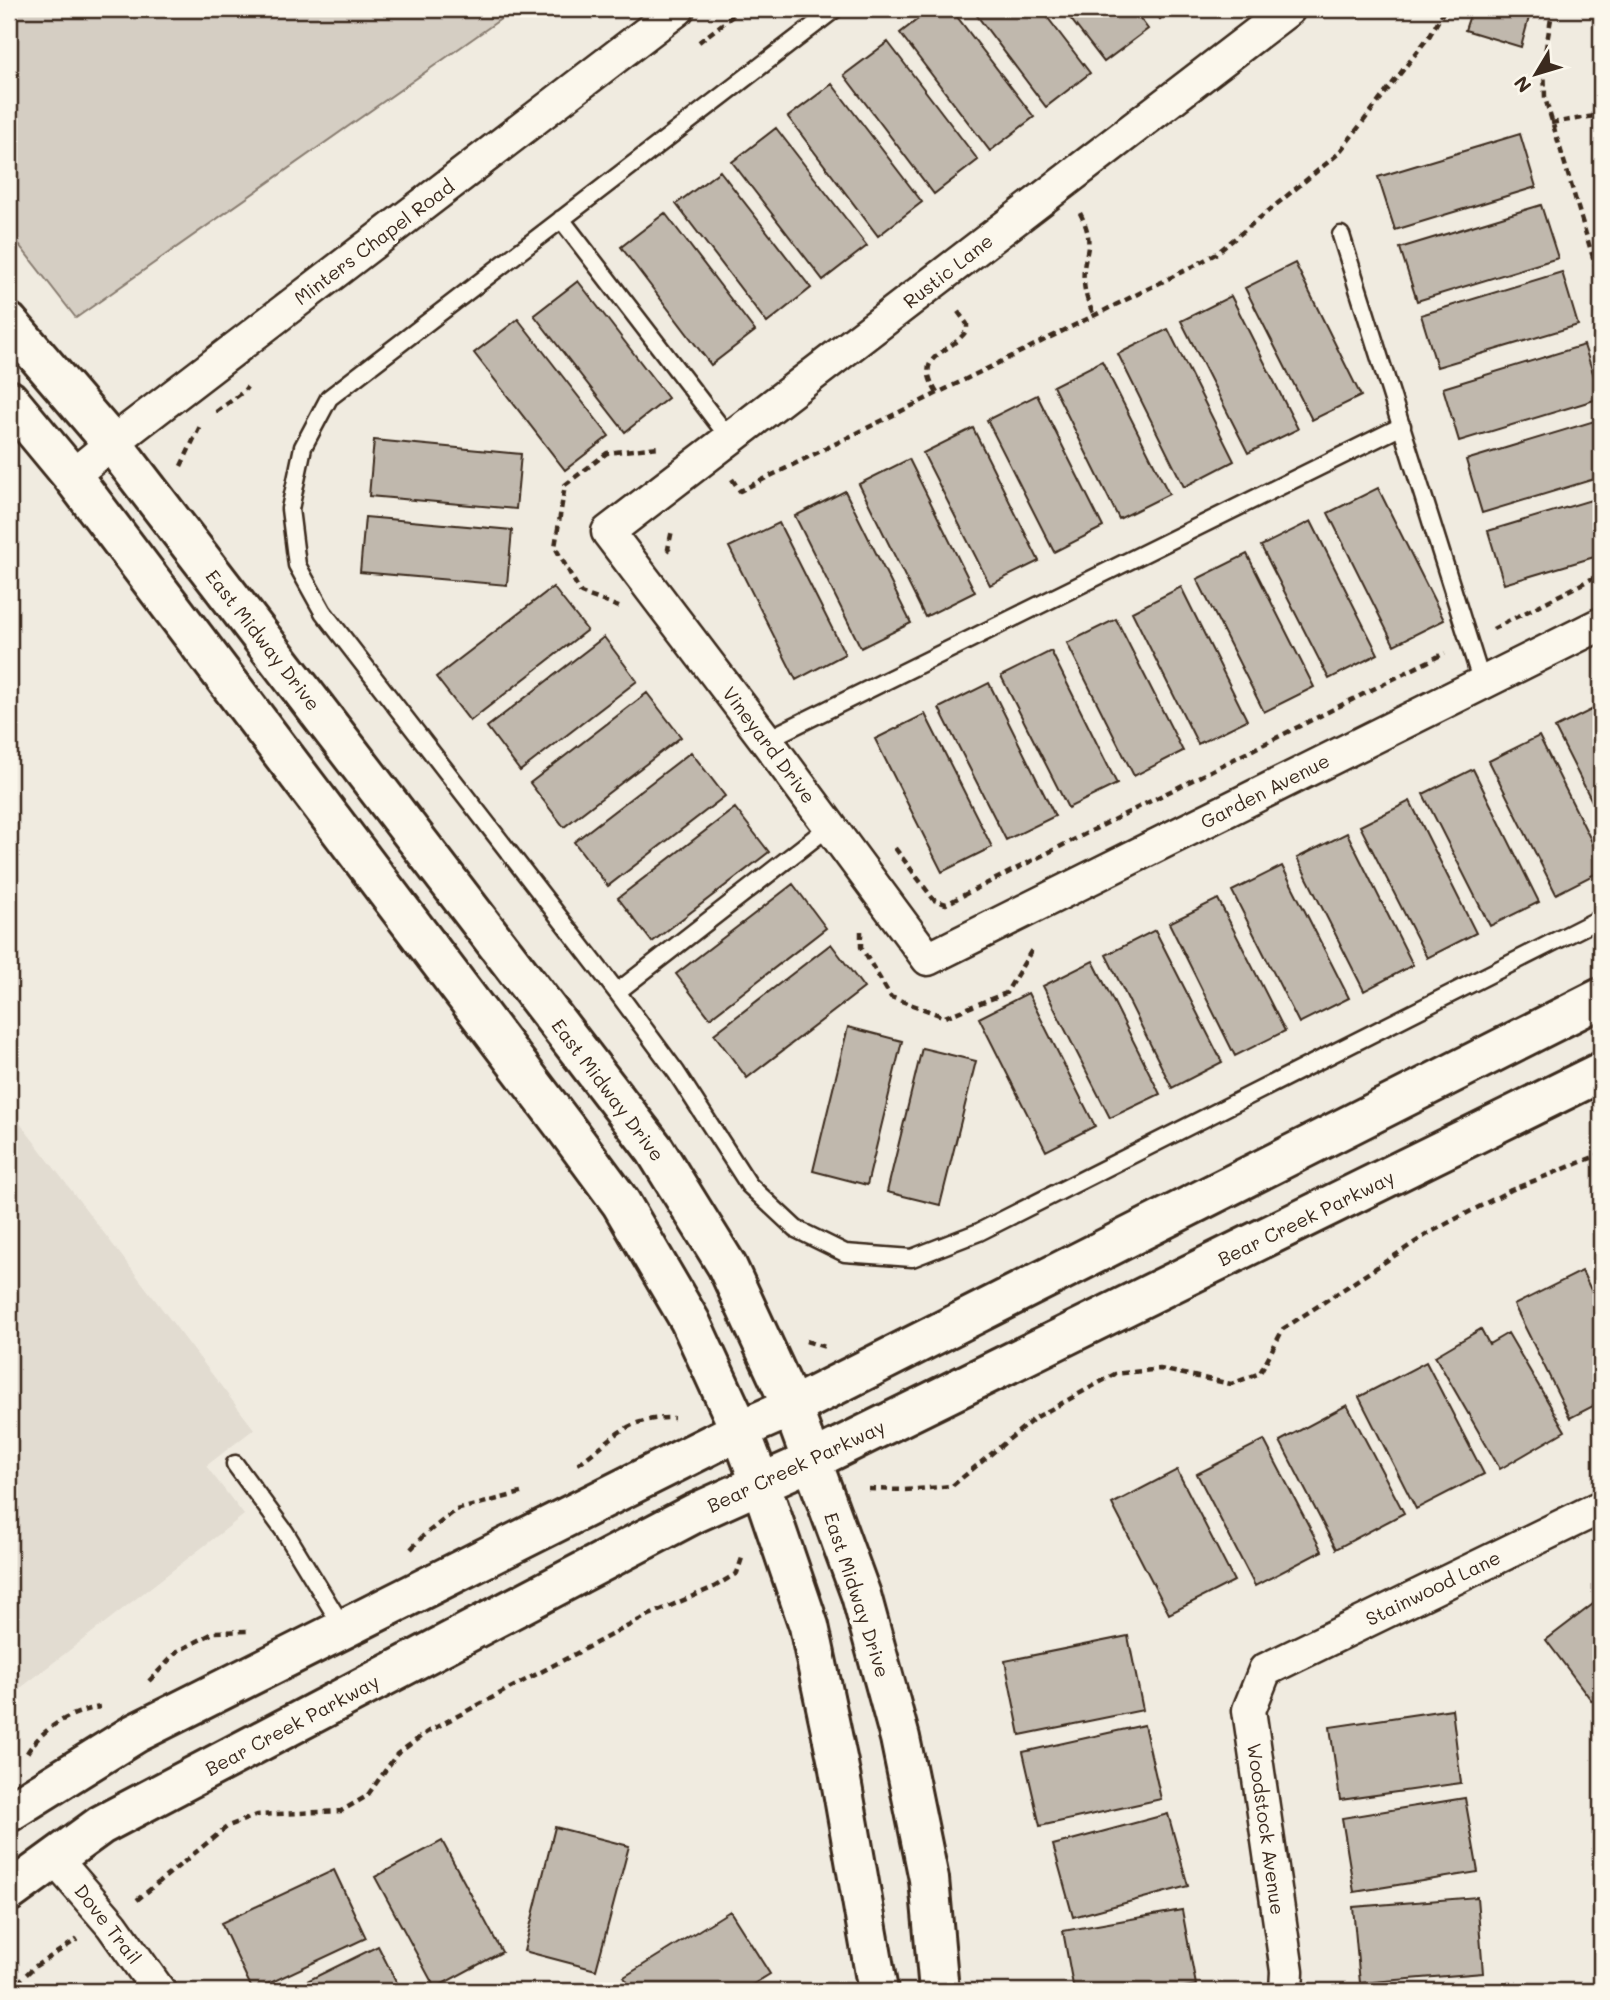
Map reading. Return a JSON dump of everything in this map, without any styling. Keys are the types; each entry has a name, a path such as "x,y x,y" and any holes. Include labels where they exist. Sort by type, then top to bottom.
{"main road":[{"name":"East Midway Drive","path":"9,323 112,443 655,1150 727,1266 792,1407 861,1595 900,1738 929,1880 939,1991"},
{"path":"9,400 72,476 621,1203 690,1321 740,1430 809,1626 838,1763 878,1991"},
{"path":"9,1812 136,1733 740,1430 792,1407 1601,998"},
{"name":"Bear Creek Parkway","path":"9,1892 101,1825 695,1513 813,1460 1601,1072"}],"street":[{"name":"Minters Chapel Road","path":"72,476 678,9"},
{"name":"Rustic Lane","path":"608,532 1289,9"},
{"name":"Vineyard Drive","path":"608,532 928,959"},
{"name":"Garden Avenue","path":"928,959 1482,683 1596,630"},
{"name":"Stainwood Lane","path":"1265,1670 1601,1507"},
{"name":"Woodstock Avenue","path":"1265,1670 1249,1710 1287,1971 1286,1991"},
{"name":"Dove Trail","path":"55,1858 112,1925 159,1991"}],"lane":[{"path":"835,9 329,398 303,447 290,509 298,565 323,612 617,992 676,1072 749,1185 796,1229 845,1253 912,1258 979,1232 1601,918"},
{"path":"561,219 730,439"},
{"path":"1341,235 1482,683"},
{"path":"766,740 1402,426"},
{"path":"617,992 830,826"},
{"path":"235,1464 285,1532 344,1629"}],"path":[{"path":"698,43 742,9"},
{"path":"732,479 740,491 1217,253 1338,154 1430,35 1445,9"},
{"path":"1548,9 1552,13 1544,59 1544,81 1551,123 1601,284"},
{"path":"1551,123 1601,115"},
{"path":"1069,220 1090,204"},
{"path":"1079,212 1090,240 1083,282 1094,315"},
{"path":"944,316 965,299"},
{"path":"937,393 928,379 928,369 932,361 967,330 967,324 955,307"},
{"path":"179,478 180,467 198,426 243,392 248,384"},
{"path":"619,607 581,593 555,547 565,485 607,453 667,446 709,413"},
{"path":"722,487 742,471"},
{"path":"673,525 668,549 676,559"},
{"path":"892,845 934,900 946,904 1601,574"},
{"path":"861,922 861,947 891,997 945,1017 1006,993 1031,950 1043,944"},
{"path":"869,1489 905,1490 952,1486 1035,1418 1115,1374 1160,1369 1231,1384 1259,1373 1283,1329 1429,1233 1511,1190 1601,1154"},
{"path":"805,1340 833,1349"},
{"path":"133,1903 228,1826 257,1815 341,1811 368,1796 397,1754 427,1732 647,1616 714,1587 737,1573 747,1544"},
{"path":"9,1991 34,1966 85,1934"}],"shaded area":[{"path":"9,9 515,9 76,318 9,232"},
{"path":"9,1109 254,1429 206,1466 244,1515 9,1697"}],"building":[{"path":"931,9 951,9 1034,117 990,151 900,33"},
{"path":"972,9 1041,9 1090,73 1046,107"},
{"path":"1063,9 1133,9 1148,29 1104,62"},
{"path":"1152,9 1172,9 1160,19"},
{"path":"1472,9 1531,10 1521,47 1465,30"},
{"path":"888,42 978,160 934,194 844,75"},
{"path":"832,84 922,202 878,236 788,117"},
{"path":"776,128 867,246 823,280 732,162"},
{"path":"1520,134 1536,187 1395,230 1378,177"},
{"path":"720,171 811,288 767,323 676,204"},
{"path":"1541,205 1558,258 1417,301 1400,248"},
{"path":"665,213 755,331 711,365 621,247"},
{"path":"1295,263 1361,396 1312,420 1245,288"},
{"path":"1562,272 1578,325 1437,367 1421,315"},
{"path":"578,281 668,398 625,432 534,315"},
{"path":"1231,296 1298,429 1248,453 1181,321"},
{"path":"518,319 609,436 565,470 474,353"},
{"path":"1168,329 1234,461 1184,487 1118,354"},
{"path":"1584,345 1601,398 1459,441 1443,388"},
{"path":"1102,361 1169,494 1119,519 1053,386"},
{"path":"1037,395 1103,527 1054,552 987,420"},
{"path":"1601,419 1601,477 1482,513 1466,460"},
{"path":"973,428 1039,561 990,585 923,453"},
{"path":"374,440 521,454 516,509 369,496"},
{"path":"909,459 975,592 925,617 859,484"},
{"path":"1378,488 1444,620 1394,645 1328,513"},
{"path":"845,491 911,623 861,648 795,516"},
{"path":"1601,497 1601,555 1504,584 1488,531"},
{"path":"365,517 512,530 507,585 360,572"},
{"path":"1311,521 1378,654 1329,679 1261,546"},
{"path":"779,523 845,654 796,680 729,547"},
{"path":"1247,554 1314,687 1264,712 1197,579"},
{"path":"553,587 587,630 470,721 436,677"},
{"path":"1181,587 1247,720 1198,744 1132,612"},
{"path":"1116,619 1183,751 1134,776 1067,643"},
{"path":"604,637 637,681 520,771 487,727"},
{"path":"1051,651 1117,784 1068,808 1001,676"},
{"path":"989,683 1055,816 1006,840 939,708"},
{"path":"647,693 681,737 564,827 530,783"},
{"path":"1601,705 1601,819 1555,728"},
{"path":"925,714 992,847 942,872 875,739"},
{"path":"1539,736 1601,860 1601,871 1556,894 1489,761"},
{"path":"691,752 725,796 608,886 574,842"},
{"path":"1473,769 1539,902 1490,926 1423,794"},
{"path":"1410,801 1476,933 1427,958 1360,826"},
{"path":"735,808 769,852 652,942 618,898"},
{"path":"1347,833 1413,965 1364,991 1297,858"},
{"path":"1282,866 1349,998 1299,1023 1232,891"},
{"path":"793,884 826,928 710,1018 676,974"},
{"path":"1218,899 1285,1031 1235,1056 1169,923"},
{"path":"1155,930 1222,1062 1172,1088 1106,955"},
{"path":"831,944 864,988 747,1078 714,1034"},
{"path":"1093,961 1160,1094 1110,1118 1043,986"},
{"path":"1028,993 1095,1126 1046,1151 979,1018"},
{"path":"848,1027 902,1041 867,1185 813,1171"},
{"path":"922,1048 976,1061 940,1205 887,1192"},
{"path":"1582,1271 1601,1311 1601,1402 1570,1418 1514,1305"},
{"path":"1481,1329 1489,1344 1508,1333 1565,1431 1500,1469 1435,1356"},
{"path":"1426,1362 1484,1474 1416,1509 1359,1397"},
{"path":"1347,1405 1404,1513 1336,1549 1280,1441"},
{"path":"1264,1440 1322,1551 1255,1586 1197,1474"},
{"path":"1177,1470 1234,1581 1169,1614 1112,1504"},
{"path":"1601,1598 1601,1694 1592,1701 1546,1640"},
{"path":"1128,1636 1143,1710 1020,1735 1005,1661"},
{"path":"1452,1709 1461,1783 1340,1800 1330,1727"},
{"path":"1144,1725 1161,1799 1040,1826 1023,1752"},
{"path":"1465,1798 1478,1872 1354,1892 1342,1818"},
{"path":"1168,1814 1188,1886 1073,1917 1053,1845"},
{"path":"555,1827 629,1846 596,1970 524,1951"},
{"path":"442,1841 502,1952 435,1988 375,1877"},
{"path":"334,1870 366,1938 253,1991 221,1923"},
{"path":"1477,1897 1483,1973 1360,1983 1353,1907"},
{"path":"1182,1910 1196,1985 1161,1991 1074,1991 1063,1931"},
{"path":"730,1911 770,1974 742,1991 633,1991 624,1977"},
{"path":"378,1946 401,1991 287,1991"}]}
